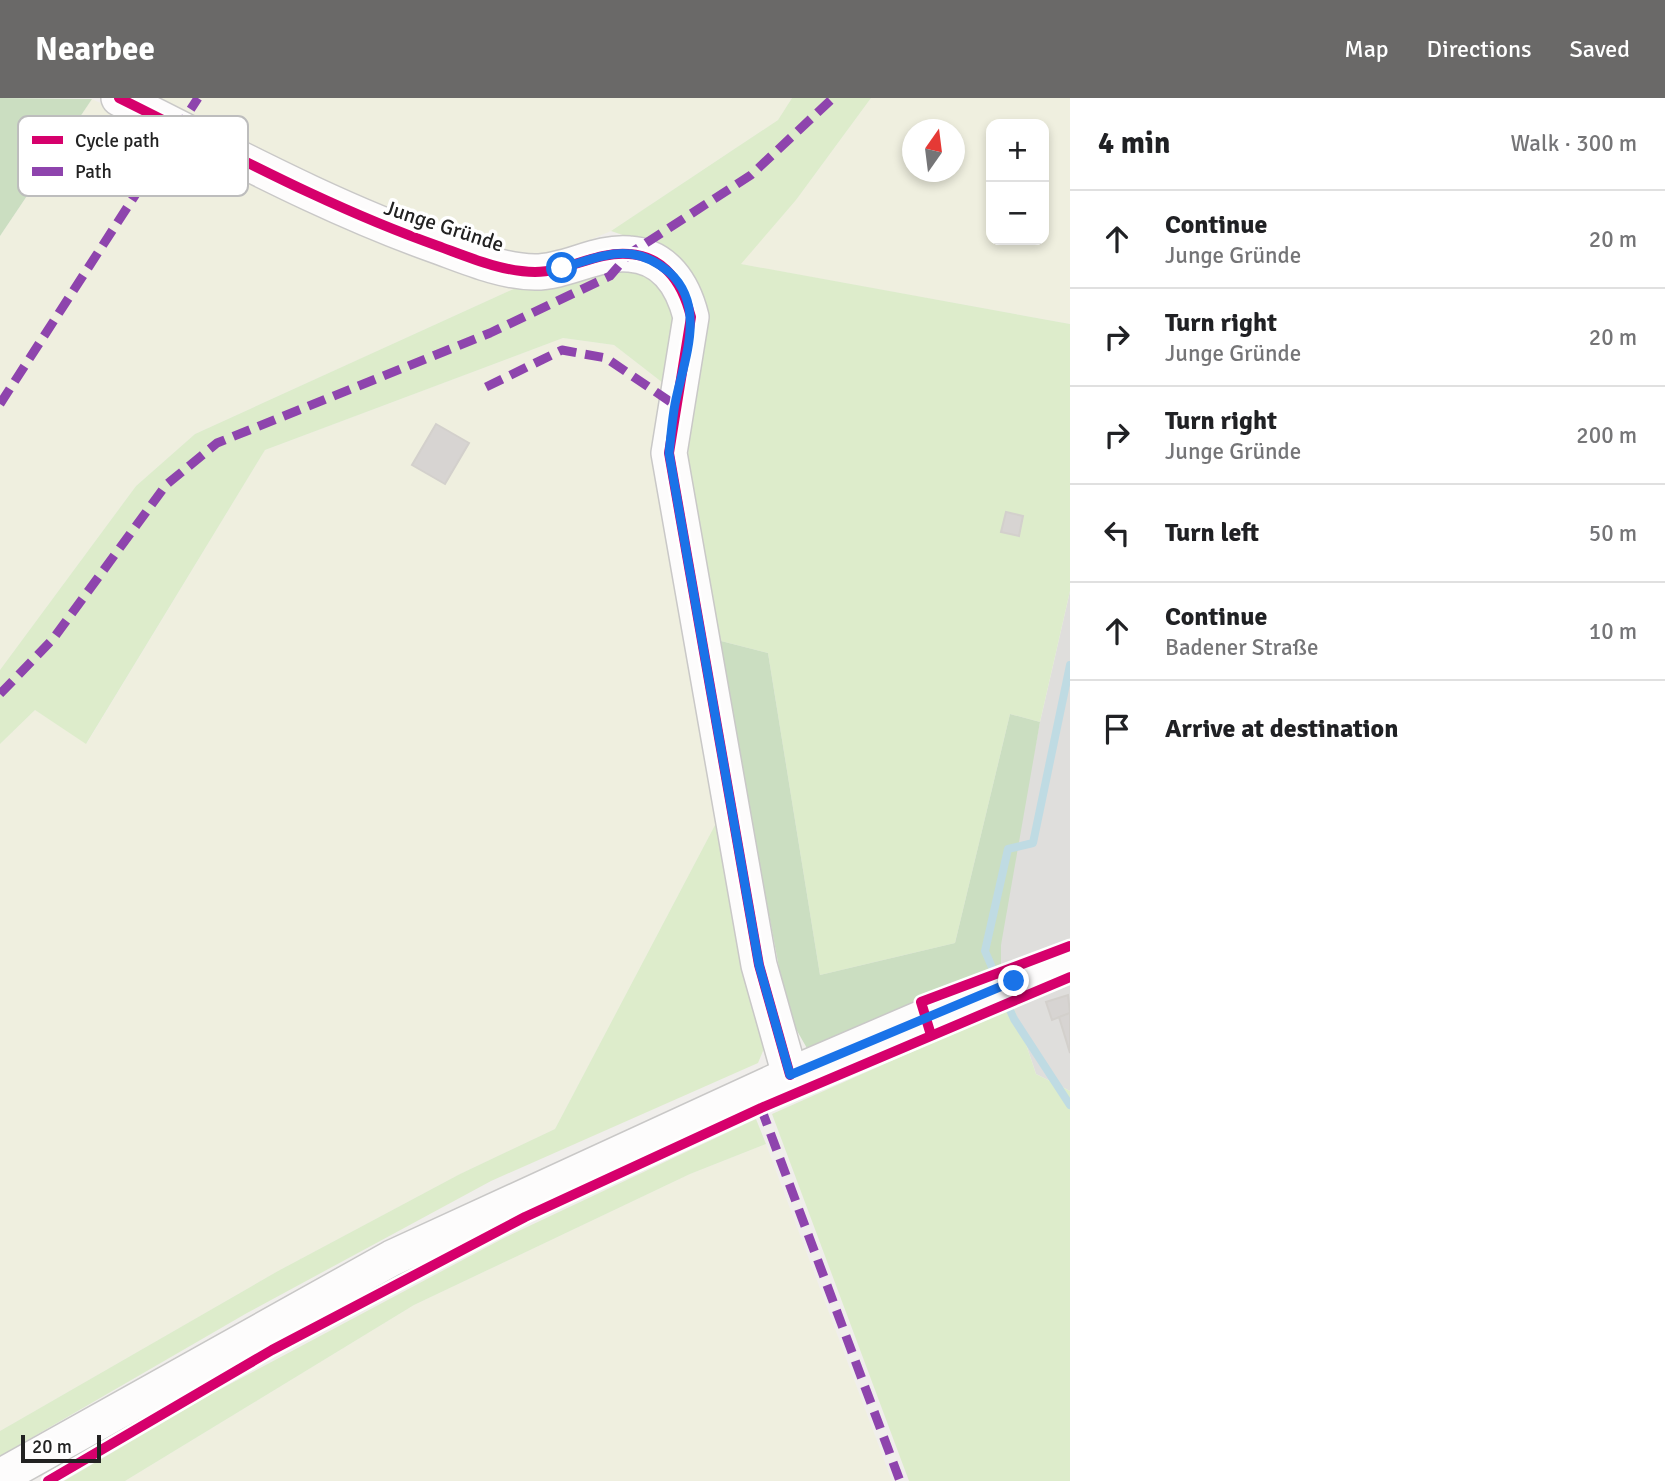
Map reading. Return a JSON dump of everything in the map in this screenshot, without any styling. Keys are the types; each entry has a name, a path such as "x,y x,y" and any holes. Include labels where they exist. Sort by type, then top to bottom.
{"street":[{"name":"Junge Gründe","path":"119,98 155,116"},
{"name":"Junge Gründe","path":"248,162 366,221 478,261 535,272 629,254 655,260 675,278 686,298 691,317 669,453 759,965 790,1075"},
{"path":"0,1477 392,1258 790,1075 976,995 1070,964"}],"shaded area":[{"path":"1070,591 1070,1091 1036,1074 995,952 1040,722"}],"green space":[{"path":"0,98 92,99 81,116 18,116 18,196 27,196 0,236"},
{"path":"139,98 792,98 778,120 611,231 538,262 462,244 248,147 248,116 179,116"},
{"path":"792,98 871,98 796,200 741,264 1070,324 1070,591 1040,722 1010,714 955,943 820,975 768,653 717,640 688,468 689,402 664,249 611,231 778,120"},
{"path":"871,98 1070,98 1070,324 740,264 796,200"},
{"path":"92,99 128,116 81,116"},
{"path":"248,172 317,205 533,280 195,434 136,486 0,670 0,236 27,196 248,196"},
{"path":"642,268 666,296 672,308 673,334 663,383 614,345 563,338 265,450 86,744 35,710 0,744 0,670 136,486 195,434 533,280"},
{"path":"563,338 614,345 663,383 724,808 555,1129 460,1174 278,1271 0,1431 0,744 35,710 87,743 265,450"},
{"path":"717,640 768,653 820,975 955,943 1010,714 1040,722 1001,945 1001,969 808,1050 788,1015"},
{"path":"724,808 770,1034 758,1063 491,1181 247,1313 0,1456 0,1431 278,1271 460,1174 555,1129"},
{"path":"1009,993 1036,1074 1070,1091 1070,1481 909,1481 772,1114 968,1027 989,1000"},
{"path":"756,1119 766,1144 690,1174 414,1305 125,1481 64,1481 215,1392 504,1238"},
{"path":"766,1144 892,1481 125,1481 414,1305 690,1174"}],"building":[{"path":"436,424 469,443 445,484 412,465"},
{"path":"1006,512 1023,516 1019,536 1001,532"},
{"path":"1068,995 1070,1013 1052,1020 1046,1002"},
{"path":"1070,1013 1070,1053 1059,1017"}],"waterway":[{"path":"997,979 985,951 1008,849 1033,843 1070,665"},
{"path":"1003,994 1014,1019 1070,1105"}],"marked path":[{"path":"186,116 198,98"},
{"path":"0,694 53,639 166,485 217,443 490,333 610,276 629,254 751,175 833,98"},
{"path":"0,404 135,196"},
{"path":"486,387 562,350 606,358 675,405"},
{"path":"761,1108 900,1481"}],"cycle path":[{"path":"119,98 155,116"},
{"path":"248,162 356,214 498,267 547,271 605,256 629,254 642,256 662,266 683,294 691,317 669,453 759,965 790,1075"},
{"path":"931,1035 921,1002 1070,946"},
{"path":"48,1481 272,1350 525,1217 761,1108 1070,977"}],"route":[{"path":"562,268 607,256 629,254 655,260 675,278 686,298 691,317 688,349 675,405 669,453 759,965 790,1075 1014,981"}]}
